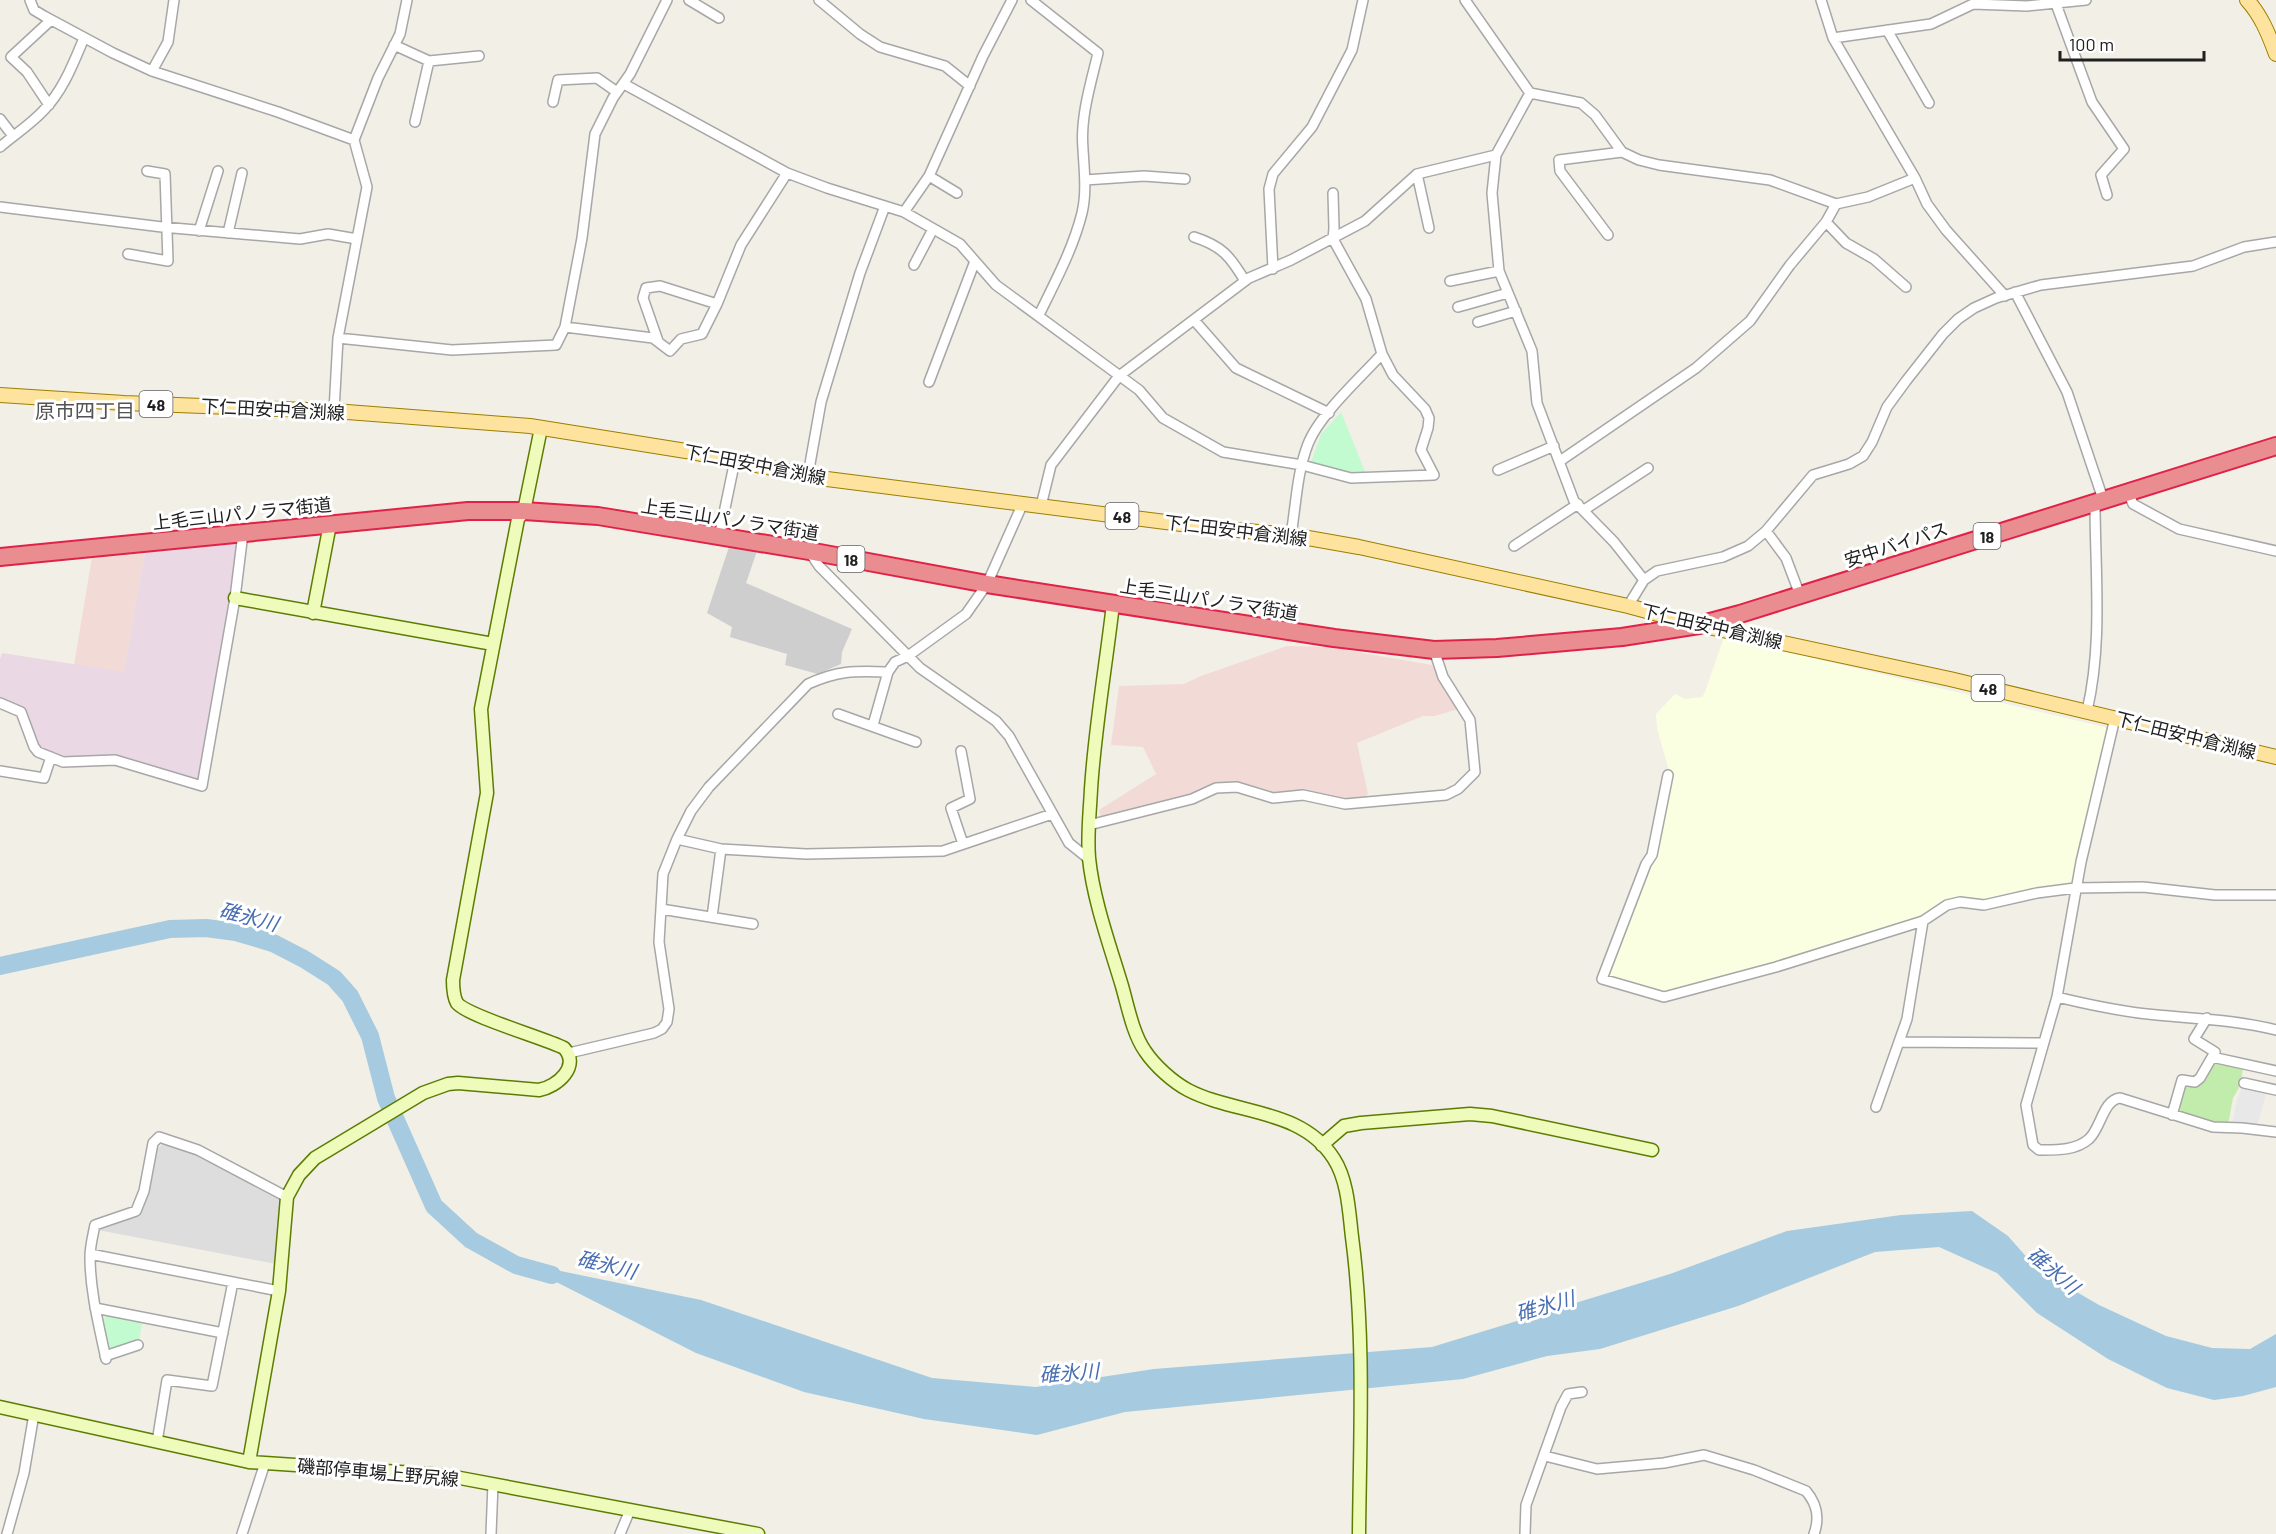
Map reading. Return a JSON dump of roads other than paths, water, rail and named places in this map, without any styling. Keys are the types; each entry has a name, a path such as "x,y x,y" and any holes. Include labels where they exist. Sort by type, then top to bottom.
{"highway":[{"name":"安中バイパス","path":"1699,625 2276,446"},
{"name":"上毛三山パノラマ街道","path":"0,557 468,511 524,511 598,516 809,551 987,584 1334,638 1434,650 1509,647 1622,637 1699,625"}],"main road":[{"path":"2247,0 2254,8 2275,49"},
{"name":"下仁田安中倉渕線","path":"0,395 124,403 334,411 541,428 624,440 808,475 1023,504 1291,535 1359,547 1628,606 1699,625 2087,711 2276,757"}],"street":[{"path":"30,0 34,10 51,20 152,71 278,112 354,140"},
{"path":"152,71 168,42 174,0"},
{"path":"334,411 338,338 367,187 354,140 378,78 400,34 407,0"},
{"path":"338,338 452,350 556,345 565,327 582,238 595,134 667,0"},
{"path":"689,0 719,18"},
{"path":"819,0 860,34 880,47 945,66 970,86"},
{"path":"904,212 929,176 1012,0"},
{"path":"1031,0 1048,16 1098,53 1084,119 1083,212 1065,262 1039,315"},
{"path":"1273,269 1269,189 1273,174 1312,127 1347,60 1352,50 1363,0"},
{"path":"1465,0 1530,93 1581,103 1595,115 1622,152 1639,160 1659,165 1770,180 1836,204 1868,197 1915,178"},
{"path":"1821,0 1833,38 1915,178 1927,204 2005,296"},
{"path":"1833,38 1931,24 1966,6 1984,2 2027,6 2086,0"},
{"path":"2055,3 2092,102 2124,149 2101,175 2107,195"},
{"path":"48,105 27,72 11,57 51,20"},
{"path":"1887,30 1929,103"},
{"path":"0,147 48,105 68,76 84,38"},
{"path":"394,45 429,61 479,56"},
{"path":"415,122 429,61"},
{"path":"553,102 558,80 597,78 787,173 827,189 904,212 960,244 996,285 1139,390 1163,418 1223,452 1302,465 1351,478 1434,475 1421,450 1429,418 1425,408 1393,375 1382,354 1366,299 1332,239 1333,192"},
{"path":"1530,93 1496,155 1492,193 1500,271 1532,351 1537,403 1574,501 1614,542 1644,580"},
{"path":"0,119 13,136"},
{"path":"1608,235 1560,171 1558,160 1622,152"},
{"path":"1041,506 1051,465 1119,376 1245,281 1365,221 1417,174 1496,155"},
{"path":"128,254 168,261 165,174 147,171"},
{"path":"199,231 218,171"},
{"path":"228,233 242,173"},
{"path":"565,327 653,338 670,351 681,339 702,334 741,245 787,173"},
{"path":"1417,174 1430,228"},
{"path":"929,176 957,193"},
{"path":"1085,180 1144,176 1185,178"},
{"path":"1560,461 1696,368 1750,321 1790,265 1826,222 1836,204"},
{"path":"808,475 821,402 860,273 885,206"},
{"path":"0,207 199,231 300,240 328,234 357,239"},
{"path":"1826,222 1846,243 1874,259 1906,287"},
{"path":"914,265 933,229"},
{"path":"1194,237 1210,242 1232,258 1245,281"},
{"path":"1628,606 1644,580 1657,571 1723,557 1748,546 1766,531 1813,475 1849,464 1863,456 1872,442 1887,407 1943,334 1958,319 1974,308 2015,292 2041,285 2193,266 2244,247 2276,242"},
{"path":"929,382 975,261"},
{"path":"1450,281 1500,271"},
{"path":"658,341 643,298 646,288 660,286 717,304"},
{"path":"2015,292 2067,392 2099,501 2096,639 2092,687 2087,711"},
{"path":"1458,307 1508,293"},
{"path":"1478,322 1516,311"},
{"path":"1194,320 1236,368 1329,413"},
{"path":"1291,535 1302,465 1315,430 1382,354"},
{"path":"541,428 524,511 518,519 481,709 487,793 453,980 453,991 457,1003 471,1013 556,1044 569,1053 662,1029 667,1022 669,1009 659,942 663,874 691,811 709,787 808,684 829,674 846,671 888,672"},
{"path":"1498,470 1554,446"},
{"path":"719,537 735,460"},
{"path":"1514,546 1648,468"},
{"path":"2128,492 2133,504 2179,528 2276,552"},
{"path":"873,724 888,672 895,662 908,656 966,614 987,584 1023,504"},
{"path":"313,613 330,524"},
{"path":"1766,531 1786,558 1800,595"},
{"path":"0,703 21,712 38,752 63,762 115,760 202,786 235,598 243,533"},
{"path":"809,551 819,566 920,668 996,722 1009,736 1069,843 1089,859"},
{"path":"235,598 493,644"},
{"path":"1113,604 1093,765 1089,825 1089,859 1103,924 1132,1021 1144,1051 1167,1075 1188,1090 1276,1117 1300,1128 1322,1145 1334,1160 1348,1203 1357,1273 1360,1329 1359,1534"},
{"path":"1089,825 1192,799 1216,788 1237,787 1273,798 1303,795 1345,804 1446,795 1458,789 1475,772 1470,720 1443,677 1434,650"},
{"path":"838,714 873,724 916,741"},
{"path":"2115,718 2075,888 2057,997 2026,1106 2033,1145 2039,1150 2071,1149 2090,1138 2115,1099 2120,1098 2212,1127 2276,1132"},
{"path":"961,752 970,800 951,808 963,844"},
{"path":"0,771 45,778 51,757"},
{"path":"1668,776 1652,855 1646,864 1602,979 1664,997 1776,967 1923,921 1953,903 1984,905 2037,893 2075,888 2144,887 2215,895 2276,896"},
{"path":"677,839 721,849 806,854 944,851 1052,814"},
{"path":"712,917 721,849"},
{"path":"661,909 753,924"},
{"path":"1876,1107 1907,1019 1923,921"},
{"path":"2057,997 2100,1008 2230,1020 2276,1030"},
{"path":"2172,1115 2182,1080 2195,1082 2200,1078 2215,1052 2194,1039 2207,1018"},
{"path":"1899,1042 2043,1043"},
{"path":"249,1461 279,1291 287,1197 299,1174 315,1158 423,1093 448,1084 539,1090 552,1088 567,1071 570,1063 569,1053"},
{"path":"2212,1057 2276,1071"},
{"path":"2244,1083 2276,1090"},
{"path":"1322,1145 1344,1126 1470,1114 1492,1116 1652,1150"},
{"path":"138,1345 106,1358 95,1308 90,1254 95,1225 136,1210 144,1191 153,1143 159,1137 198,1150 287,1197"},
{"path":"90,1254 279,1291"},
{"path":"157,1442 167,1380 212,1386 233,1282"},
{"path":"95,1308 223,1333"},
{"path":"1525,1534 1526,1505 1561,1407 1568,1394 1582,1392"},
{"name":"磯部停車場上野尻線","path":"0,1407 249,1461 430,1474 758,1534"},
{"path":"8,1534 24,1473 34,1414"},
{"path":"1545,1456 1597,1469 1664,1463 1689,1456 1713,1456 1806,1491 1814,1500 1817,1509 1817,1526 1814,1534"},
{"path":"242,1534 265,1463"},
{"path":"491,1534 494,1484"},
{"path":"620,1534 630,1510"}],"water":[{"path":"1972,1211 2008,1236 2037,1269 2099,1305 2166,1336 2212,1348 2250,1349 2276,1334 2276,1387 2243,1396 2214,1400 2167,1388 2108,1359 2037,1313 1997,1273 1939,1247 1875,1252 1738,1306 1600,1349 1547,1356 1463,1379 1125,1412 1037,1435 924,1419 804,1392 696,1353 517,1262 701,1300 932,1378 1036,1387 1154,1369 1432,1347 1670,1274 1787,1231 1901,1215"}],"waterway":[{"name":"碓氷川","path":"0,966 170,929 206,928 236,932 273,943 304,959 334,978 350,996 370,1036 386,1098 434,1206 471,1240 516,1265 552,1275"}],"district":[{"name":"原市四丁目","path":"85,410"}]}
